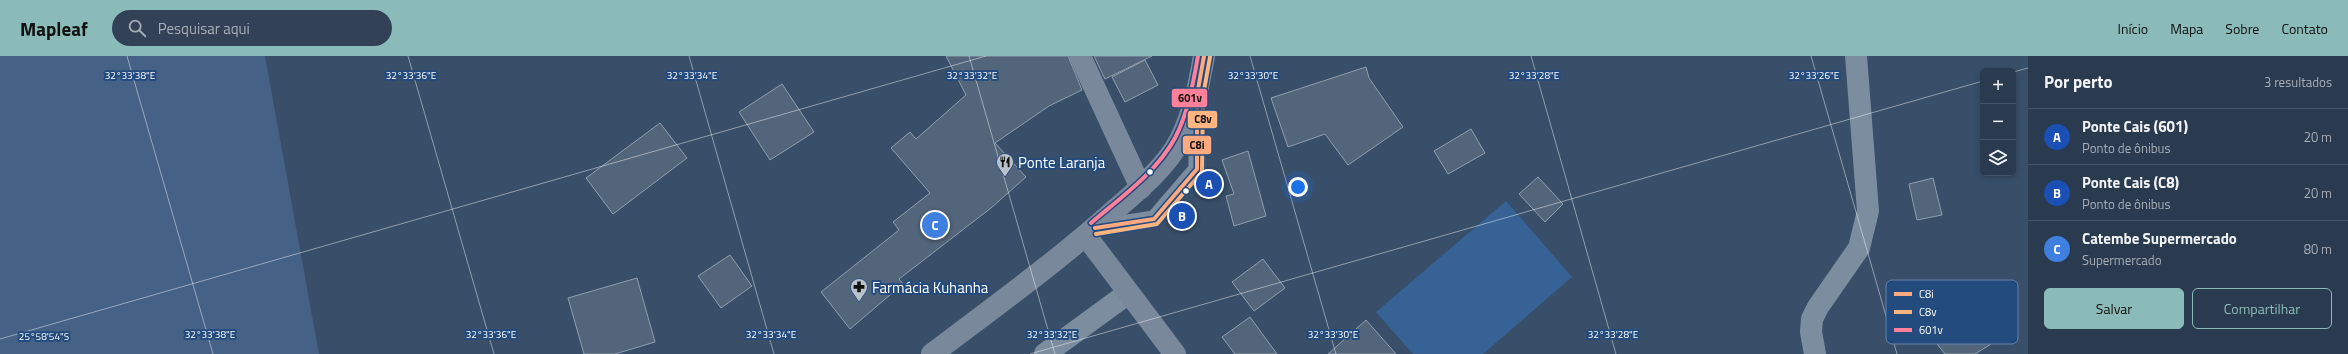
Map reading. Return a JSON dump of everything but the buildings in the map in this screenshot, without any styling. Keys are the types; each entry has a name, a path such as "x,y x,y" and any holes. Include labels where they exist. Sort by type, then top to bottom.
{"street":[{"path":"1080,56 1141,188"},
{"path":"932,354 1091,232 1141,188 1169,157 1180,141 1197,95 1204,56"},
{"path":"1815,354 1811,332 1812,319 1818,307 1859,248 1868,211 1856,56"},
{"path":"1091,232 1128,294 1175,354"},
{"path":"1045,354 1128,294"}],"lane":[{"path":"1091,232 1154,219 1191,177 1197,169 1197,95"}],"shaded area":[{"path":"0,56 265,56 319,354 0,354"},
{"path":"1506,201 1572,277 1483,354 1413,354 1376,312"}],"transit line":[{"name":"601v","path":"1091,223 1148,174 1167,151 1180,128 1187,108 1198,56"},
{"name":"C8i","path":"1095,228 1154,219 1197,169 1197,95 1204,56"},
{"name":"C8v","path":"1096,234 1157,224 1202,172 1203,96 1210,57"}],"place":[{"name":"Ponte Laranja","path":"1005,177"},
{"name":"Ponte Cais (601)","path":"1209,184"},
{"name":"Ponte Cais (C8)","path":"1182,216"},
{"name":"Catembe Supermercado","path":"935,225"},
{"name":"Farmácia Kuhanha","path":"859,302"}]}
